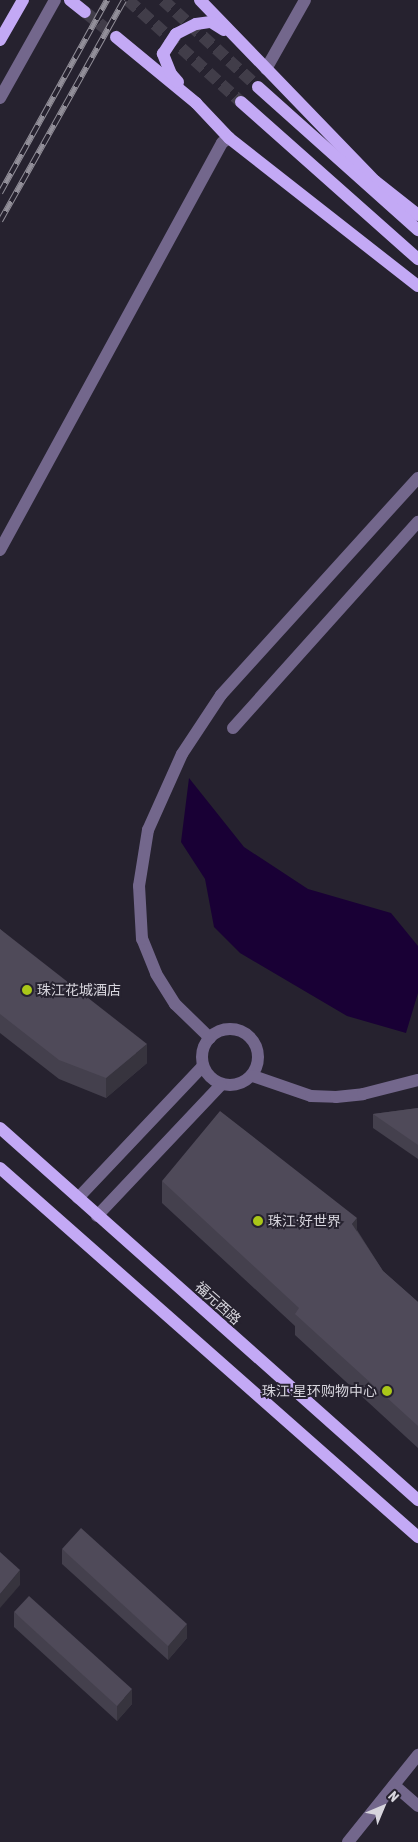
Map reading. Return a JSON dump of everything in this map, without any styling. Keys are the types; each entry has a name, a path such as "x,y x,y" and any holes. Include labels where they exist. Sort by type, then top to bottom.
{"main road":[{"path":"0,40 23,0"},
{"path":"70,0 85,12"},
{"path":"200,0 375,181 418,215"},
{"path":"234,36 212,22 196,24 176,34 163,54 171,74 229,138 418,286"},
{"path":"116,37 196,103"},
{"path":"258,86 418,230"},
{"path":"241,102 418,259"},
{"name":"福元西路","path":"0,1128 418,1500"},
{"path":"0,1168 418,1537"}],"street":[{"path":"0,98 55,0"},
{"path":"266,69 305,0"},
{"path":"0,550 222,143 229,138"},
{"path":"210,1038 174,1004 156,973 142,939 139,886 148,830 182,754 221,695 418,478"},
{"path":"233,728 418,522"},
{"path":"229,1029 250,1036 259,1055 253,1076 244,1083 221,1085 213,1080 203,1066 203,1051 210,1038 229,1029"},
{"path":"78,1198 203,1066"},
{"path":"253,1076 311,1096 336,1097 363,1094 418,1080"},
{"path":"97,1216 221,1085"},
{"path":"348,1842 418,1755"},
{"path":"394,1785 418,1806"}],"shaded area":[{"path":"189,778 244,847 308,889 391,913 418,946 418,993 406,1033 347,1016 240,953 214,927 205,879 181,842"}],"building":[{"name":"珠江花城酒店","path":"0,929 147,1044 106,1078 59,1060 0,1014"},
{"path":"418,1108 418,1145 373,1114"},
{"path":"220,1111 357,1218 352,1224 383,1271 418,1302 418,1426 295,1314 299,1308 162,1181"},
{"path":"81,1528 187,1624 168,1646 62,1549"},
{"path":"0,1552 20,1570 0,1594"},
{"path":"29,1596 132,1689 117,1706 14,1612"}],"tunnel":[{"path":"128,0 241,102"},
{"path":"163,0 258,87"},
{"path":"85,12 116,37"}],"railway":[{"path":"0,193 107,0"},
{"path":"0,221 124,0"}],"place":[{"name":"珠江花城酒店","path":"27,990"},
{"name":"珠江·好世界","path":"258,1221"},
{"name":"珠江·星环购物中心","path":"387,1391"}]}
